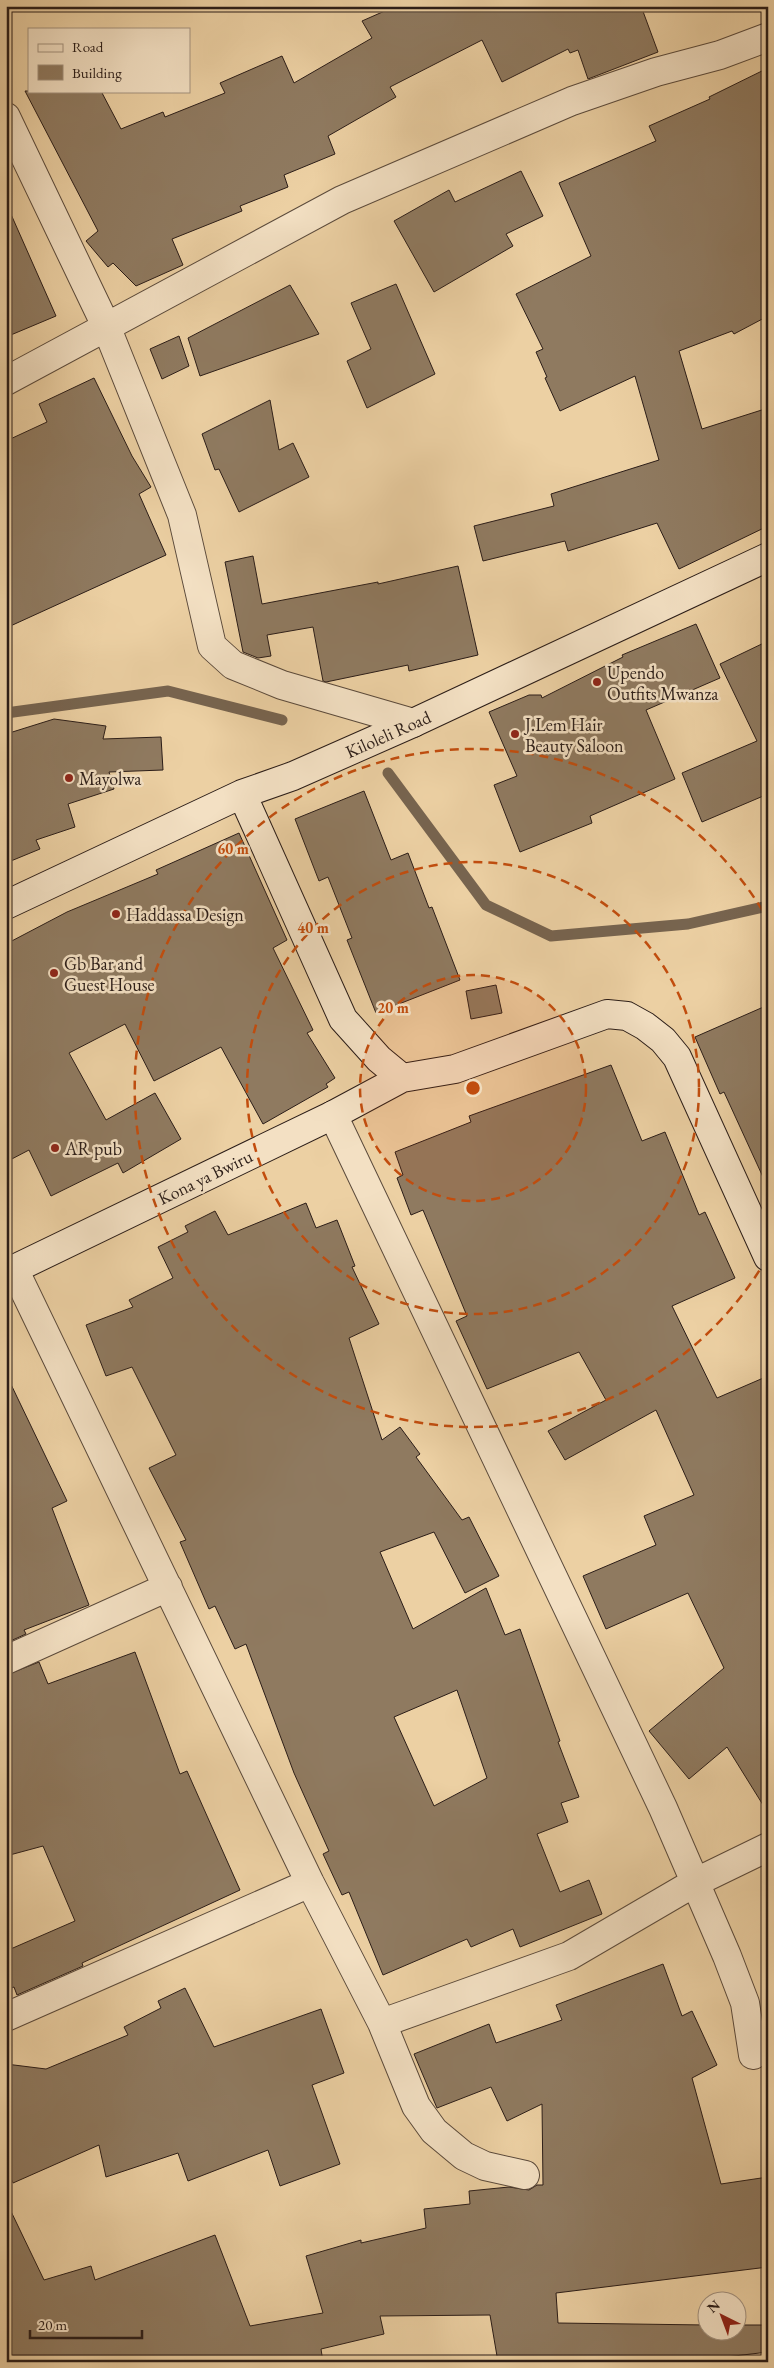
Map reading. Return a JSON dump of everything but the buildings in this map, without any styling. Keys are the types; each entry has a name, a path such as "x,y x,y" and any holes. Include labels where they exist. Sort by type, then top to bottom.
{"street":[{"path":"6,382 106,326 342,200 572,101 656,72 720,55 768,37"},
{"path":"6,117 106,326 182,516 212,646 233,665 282,685 413,723"},
{"name":"Kiloleli Road","path":"6,905 242,794 293,776 413,723 768,557"},
{"path":"242,794 343,1020 379,1059 402,1078"},
{"name":"Kona ya Bwiru","path":"10,1271 333,1115 402,1078 455,1069 607,1014 627,1016 663,1040 677,1057 768,1257"},
{"path":"333,1115 663,1808 694,1883 728,1956 745,2003 753,2055"},
{"path":"10,1271 168,1587 310,1883 382,2023 416,2106 434,2131 464,2156 485,2166 525,2175"},
{"path":"6,1660 168,1587"},
{"path":"382,2023 569,1956 694,1883 768,1847"},
{"path":"6,2017 310,1883"}],"waterway":[{"path":"6,713 168,691 282,720"},
{"path":"388,773 486,905 551,936 688,924 768,906"}],"place":[{"name":"Upendo Outfits Mwanza","path":"597,682"},
{"name":"J.Lem Hair Beauty Saloon","path":"515,734"},
{"name":"Mayolwa","path":"69,778"},
{"name":"Haddassa Design","path":"116,914"},
{"name":"Gb Bar and Guest House","path":"54,973"},
{"name":"AR pub","path":"55,1148"}]}
